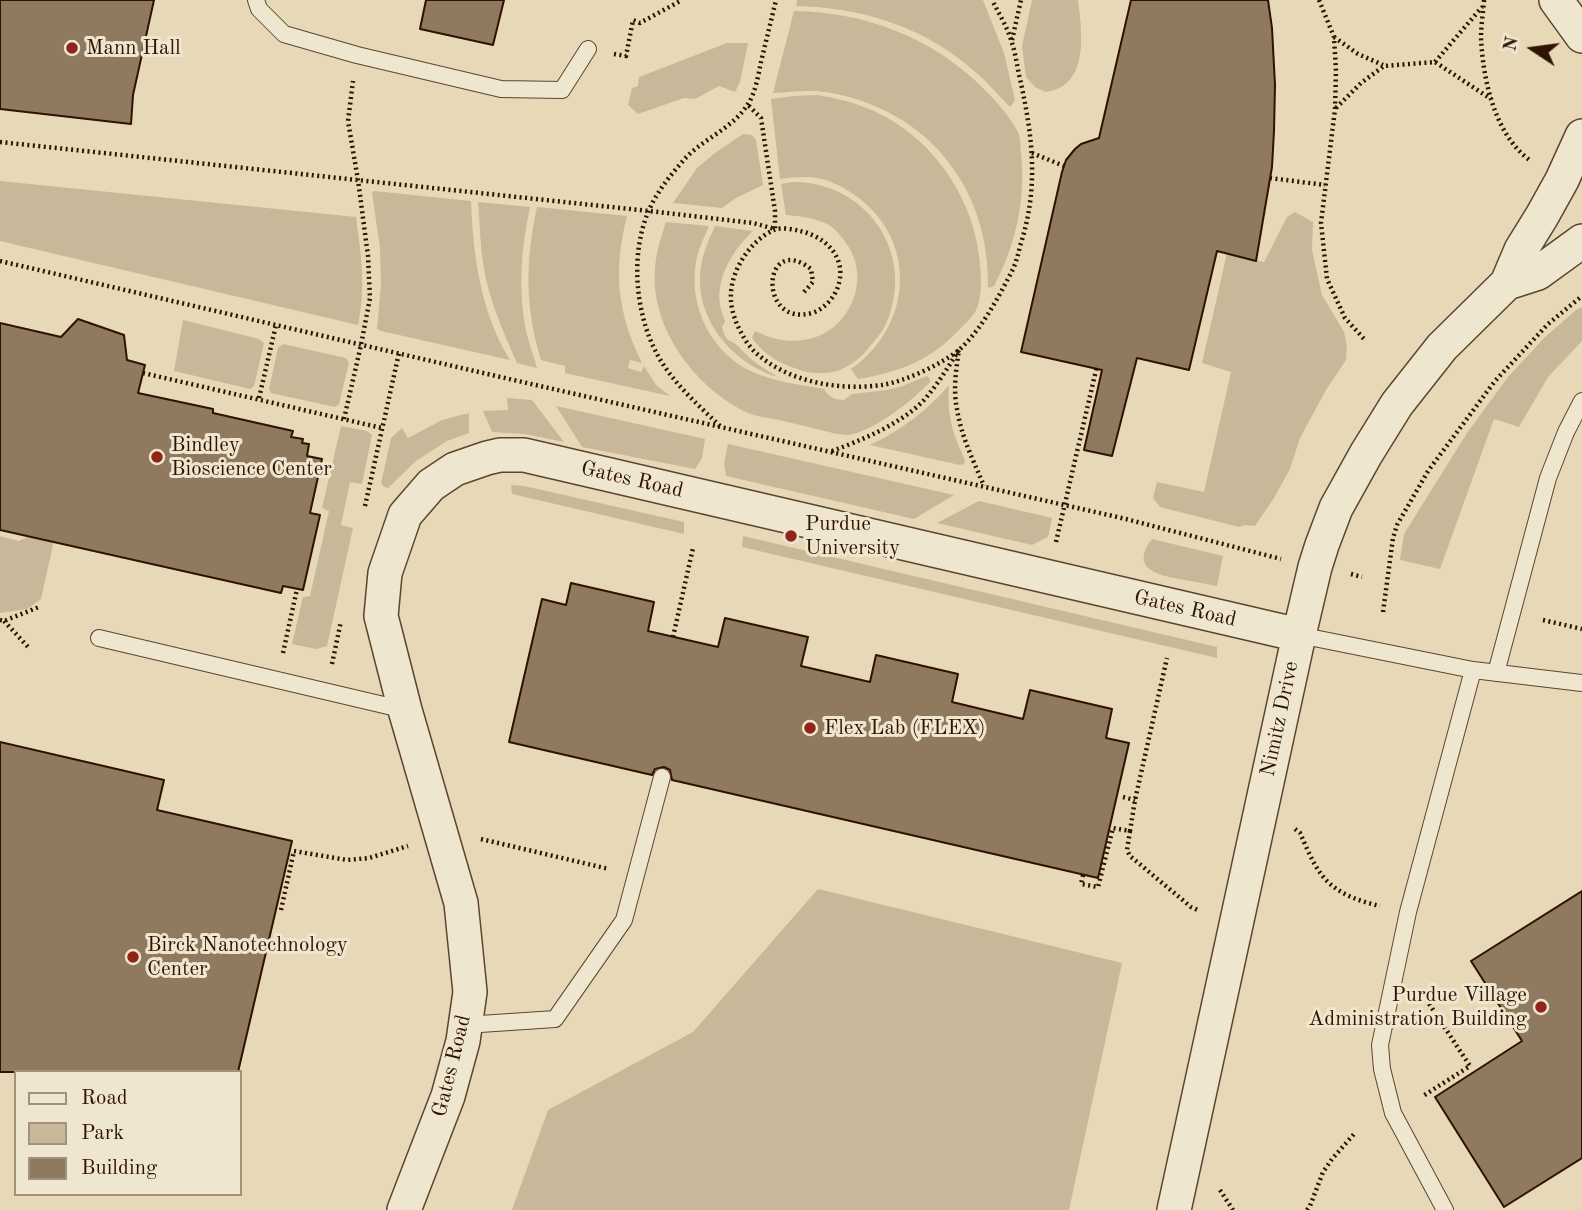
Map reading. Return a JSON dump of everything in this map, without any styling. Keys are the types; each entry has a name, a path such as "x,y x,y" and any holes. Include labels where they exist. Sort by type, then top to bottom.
{"street":[{"path":"1556,0 1582,36"},
{"name":"Nimitz Drive","path":"1174,1210 1299,635 1315,566 1336,508 1396,404 1442,347 1507,283 1521,250 1562,180 1582,136"},
{"name":"Nimitz Drive","path":"1507,283 1538,273 1582,241"},
{"name":"Gates Road","path":"404,1210 448,1096 463,1041 470,992 461,903 381,617 385,573 405,514 431,485 455,469 500,455 524,455 1299,635"}],"lane":[{"path":"256,0 259,9 284,34 357,55 501,89 562,90 588,49"},
{"path":"1496,673 1548,478 1566,432 1582,401"},
{"name":"Gates Road","path":"1299,635 1473,670 1582,683"},
{"path":"99,638 405,710"},
{"path":"1445,1210 1393,1113 1382,1069 1380,1045 1408,912 1473,670"},
{"path":"465,1026 555,1019 624,920 662,777"}],"path":[{"path":"588,49 626,56 633,20 640,23 682,0"},
{"path":"719,426 678,384 657,354 644,321 637,283 639,243 649,211 663,183 685,158 732,123 747,106 757,81 776,0"},
{"path":"831,452 893,423 921,402 941,379 959,349 995,304 1014,267 1027,227 1032,195 1032,153 1027,111 1012,41 992,0"},
{"path":"1012,41 1021,0"},
{"path":"1319,0 1334,37 1336,71 1335,109 1321,223 1327,279 1345,318 1365,340"},
{"path":"1435,62 1484,3"},
{"path":"1484,3 1481,35 1484,72 1491,99 1516,149 1534,163"},
{"path":"1334,37 1358,54 1384,66 1435,62 1491,99"},
{"path":"344,419 370,298 368,256 348,121 357,55"},
{"path":"1335,109 1361,83 1384,66"},
{"path":"747,106 761,118 775,211 775,229"},
{"path":"0,142 649,211 791,229 811,233 830,246 839,262 840,283 831,300 818,311 806,315 795,314 782,307 773,294 772,278 777,266 789,259 800,260 811,269 813,282 804,292"},
{"path":"1032,153 1064,166"},
{"path":"1270,178 1325,185"},
{"path":"775,229 762,237 740,262 731,292 737,327 751,349 768,363 790,375 816,382 842,386 884,384 913,376 959,349"},
{"path":"0,261 984,486 1277,558"},
{"path":"1383,612 1397,525 1429,471 1495,381 1548,324 1582,296"},
{"path":"259,398 276,325"},
{"path":"959,349 955,383 957,409 984,486"},
{"path":"1048,577 1097,366"},
{"path":"143,373 382,428"},
{"path":"673,637 693,548"},
{"path":"277,681 297,589"},
{"path":"29,648 2,621 39,607"},
{"path":"1543,620 1582,629"},
{"path":"1167,657 1135,800 1127,850 1130,856 1191,907 1201,912"},
{"path":"1123,797 1135,800"},
{"path":"1083,875 1081,884 1098,887 1113,828 1130,831"},
{"path":"1295,829 1300,833 1321,874 1334,887 1357,900 1408,912"},
{"path":"471,836 635,876"},
{"path":"281,910 294,851 347,860 369,858 415,844"},
{"path":"1396,969 1418,987 1474,1072"},
{"path":"1423,1096 1470,1066"},
{"path":"1307,1210 1323,1172 1354,1134"},
{"path":"1220,1190 1233,1210"}],"green space":[{"path":"797,0 983,0 1004,53 1015,100 1010,107 967,65 929,39 908,29 842,10 796,6"},
{"path":"1032,0 1078,0 1080,58 1071,78 1063,86 1046,92 1035,87 1026,77 1022,46"},
{"path":"794,11 847,16 897,31 921,42 965,72 1007,115 1020,137 1022,187 1014,238 994,286 988,288 986,252 978,218 965,188 947,160 924,137 897,117 866,102 824,92 773,93"},
{"path":"727,43 748,43 740,82 735,92 719,86 695,99 684,98 638,114 628,105 632,88 638,86 639,77"},
{"path":"818,95 853,103 886,117 926,147 942,166 966,208 979,255 979,302 967,322 926,357 901,369 858,379 851,369 871,351 886,331 896,308 900,284 898,259 890,236 876,215 852,193 818,178 780,179 771,99"},
{"path":"743,134 752,135 756,140 763,185 722,208 673,203 697,168"},
{"path":"0,181 356,217 362,284 358,325 0,241"},
{"path":"792,182 818,185 841,193 861,207 877,224 888,245 895,268 895,293 882,331 853,363 828,373 810,372 786,365 767,354 752,338 755,331 786,340 815,337 839,322 855,294 855,261 840,235 822,222 786,215 781,184"},
{"path":"374,191 471,201 480,284 492,323 510,360 377,329 381,284 380,248 372,193"},
{"path":"478,202 530,207 524,238 521,284 526,331 537,368 517,363 488,289"},
{"path":"537,207 627,216 620,255 620,291 627,326 642,363 630,360 628,368 641,372 644,366 656,385 670,396 565,373 565,366 541,360 532,321 528,284 530,247"},
{"path":"1295,212 1313,222 1312,250 1322,295 1344,332 1346,360 1300,438 1290,469 1255,526 1239,527 1160,507 1153,498 1157,482 1204,492 1231,372 1202,363 1227,253 1264,262 1287,217"},
{"path":"666,222 709,226 696,262 696,296 706,328 715,342 740,365 772,379 824,389 832,398 840,400 852,394 900,387 927,376 930,382 880,422 848,435 756,416 729,402 711,389 680,354 660,313 655,291 655,269"},
{"path":"715,226 753,231 739,246 724,274 719,294 725,321 722,327 727,339 778,377 761,371 731,350 710,320 700,286 701,267"},
{"path":"1582,307 1582,341 1548,377 1519,427 1494,419 1440,569 1400,560 1404,534 1467,433 1508,377 1544,338"},
{"path":"183,320 259,339 264,343 254,386 250,389 174,371"},
{"path":"283,344 346,358 349,363 339,404 335,407 271,393 269,389 278,348"},
{"path":"949,385 951,424 965,460 964,464 870,445 913,419"},
{"path":"507,398 532,400 564,442 525,434 492,432 483,411 508,410"},
{"path":"556,406 705,439 702,458 695,469 582,447"},
{"path":"469,413 469,433 447,441 416,461 388,488 384,487 381,483 391,438 402,428 408,438 442,420"},
{"path":"341,426 367,431 372,435 362,484 350,482 341,525 353,528 327,646 316,649 292,644 303,597 310,596 329,511 322,508"},
{"path":"728,444 954,495 914,519 726,476 724,463"},
{"path":"511,485 684,522 684,534 512,494"},
{"path":"979,501 1052,518 1048,537 1032,545 937,523"},
{"path":"57,527 41,599 27,609 0,613 0,536 19,541"},
{"path":"743,536 1217,647 1217,658 742,547"},
{"path":"1152,539 1223,556 1217,586 1166,576 1150,570 1144,558"},
{"path":"818,889 1122,963 1069,1210 512,1210 548,1110 693,1032"}],"building":[{"name":"Mann Hall","path":"0,0 154,0 133,95 131,124 0,109"},
{"path":"426,0 504,0 493,45 420,29"},
{"path":"1131,0 1268,0 1275,85 1274,131 1272,167 1256,261 1217,251 1189,370 1137,358 1112,456 1084,450 1102,370 1021,352 1062,172 1066,160 1075,149 1099,138"},
{"name":"Bindley Bioscience Center","path":"78,319 124,335 127,360 145,365 138,393 213,409 213,413 293,431 291,437 303,439 302,443 309,444 307,456 322,459 310,513 320,515 303,590 283,586 281,593 0,530 0,323 61,337"},
{"name":"Flex Lab (FLEX)","path":"571,583 654,602 648,631 718,647 725,618 808,637 801,666 870,682 876,655 958,674 952,702 1023,719 1030,690 1112,709 1106,738 1129,743 1098,878 672,780 670,770 664,767 655,769 652,775 509,742 542,599 566,605"},
{"name":"Birck Nanotechnology Center","path":"0,742 164,780 157,810 292,841 238,1070 0,1072"},
{"name":"Purdue Village Administration Building","path":"1582,891 1582,1158 1504,1207 1435,1097 1522,1041 1471,961"}],"place":[{"name":"Mann Hall","path":"72,48"},
{"name":"Bindley Bioscience Center","path":"157,457"},
{"name":"Purdue University","path":"791,536"},
{"name":"Flex Lab (FLEX)","path":"810,728"},
{"name":"Birck Nanotechnology Center","path":"133,957"},
{"name":"Purdue Village Administration Building","path":"1541,1007"}]}
